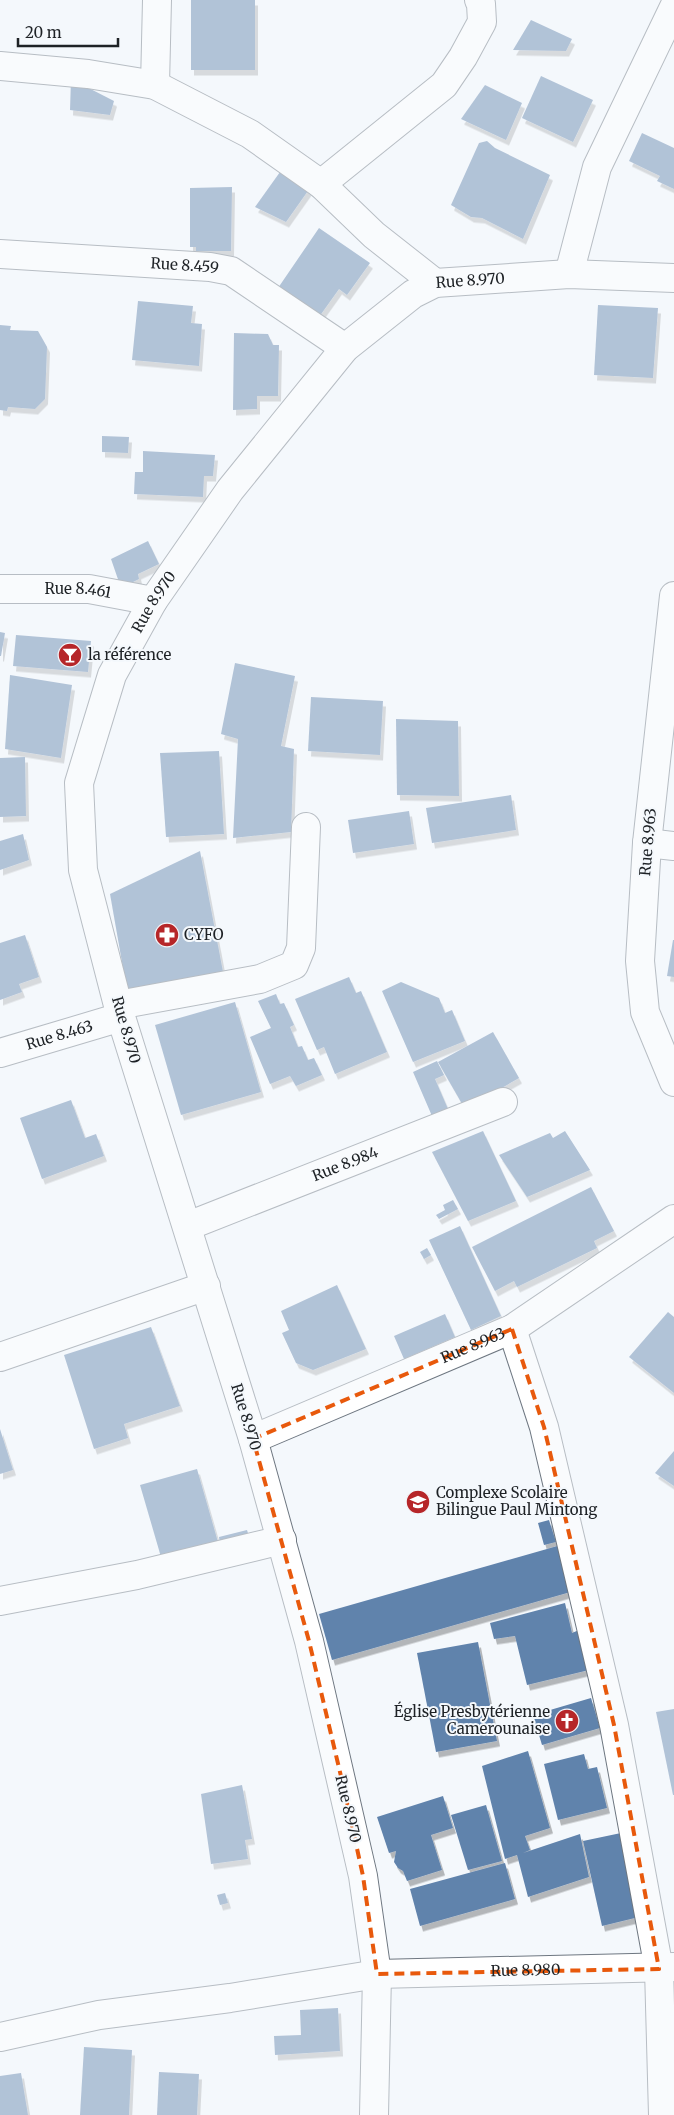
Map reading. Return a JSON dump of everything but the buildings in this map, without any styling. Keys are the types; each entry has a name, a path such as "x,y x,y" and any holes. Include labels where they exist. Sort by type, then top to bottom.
{"street":[{"path":"155,85 157,0"},
{"path":"321,184 444,86 463,57 482,22 479,0"},
{"path":"569,274 597,167 674,7"},
{"path":"0,66 88,74 155,85 250,134 321,184 374,235 435,283"},
{"name":"Rue 8.459","path":"0,254 210,267 231,271 345,348"},
{"name":"Rue 8.970","path":"374,2115 377,1974 363,1876 309,1641 282,1540 188,1226 119,1011 83,870 79,782 112,675 153,601 230,490 345,348 413,294 435,283 569,274 674,278"},
{"name":"Rue 8.461","path":"0,589 89,588 153,601"},
{"name":"Rue 8.963","path":"674,596 647,843 640,961 646,1012 674,1082"},
{"name":"Rue 8.463","path":"0,1053 119,1011 260,980 294,965 301,948 306,826"},
{"path":"647,843 674,846"},
{"name":"Rue 8.984","path":"188,1226 503,1102"},
{"name":"Rue 8.963","path":"253,1439 512,1329 674,1219"},
{"path":"0,1356 206,1286"},
{"path":"512,1329 544,1427 614,1725 667,1968 662,2115"},
{"path":"0,1602 137,1575 282,1540"},
{"name":"Rue 8.980","path":"0,2037 99,2015 230,1998 377,1974 667,1968"}],"highlighted area":[{"path":"512,1329 544,1427 614,1725 659,1969 377,1974 363,1876 344,1789 309,1641 253,1439"}],"place":[{"name":"la référence","path":"70,655"},
{"name":"CYFO","path":"167,935"},
{"name":"Complexe Scolaire Bilingue Paul Mintong","path":"418,1502"},
{"name":"Église Presbytérienne Camerounaise","path":"567,1721"}]}
